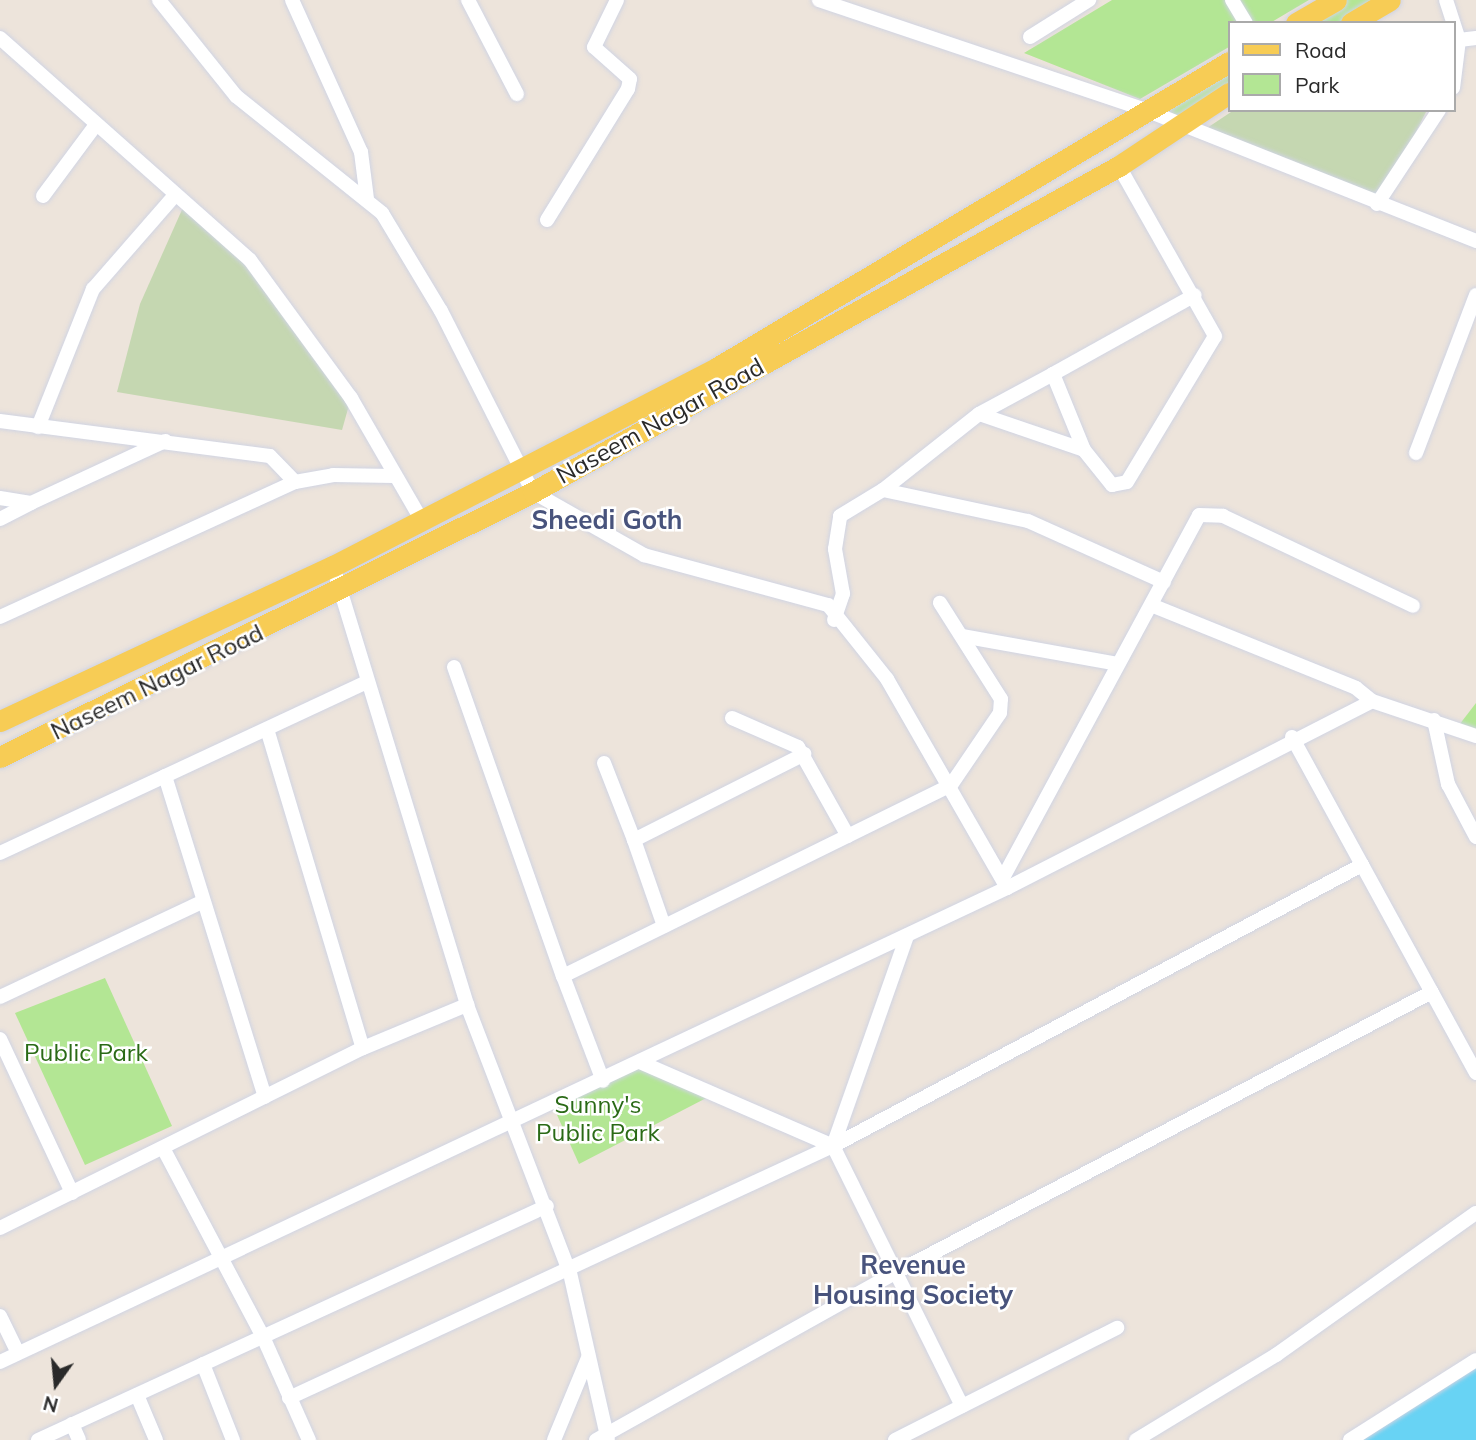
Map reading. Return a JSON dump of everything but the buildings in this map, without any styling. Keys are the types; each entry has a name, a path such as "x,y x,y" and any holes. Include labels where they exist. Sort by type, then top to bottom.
{"main road":[{"path":"1299,21 1336,0"},
{"path":"1354,21 1390,0"},
{"name":"Naseem Nagar Road","path":"2,714 333,566 520,466 718,367 1228,63"},
{"name":"Naseem Nagar Road","path":"0,758 344,592 533,492 1119,166 1179,122 1228,94"}],"street":[{"path":"159,0 236,96 382,213 441,311 533,492 644,555 828,605 834,620 887,679 1005,882"},
{"path":"292,0 361,152 367,199"},
{"path":"468,0 517,94"},
{"path":"547,220 628,89 630,79 594,47 617,0"},
{"path":"819,0 1179,122 1377,204 1476,241"},
{"path":"1030,37 1089,0"},
{"path":"1232,0 1245,21"},
{"path":"1446,0 1453,21"},
{"path":"1455,28 1459,40 1455,72"},
{"path":"0,38 94,126 250,260 351,398 421,519"},
{"path":"1459,40 1476,38"},
{"path":"1377,204 1438,112"},
{"path":"44,196 94,126"},
{"path":"1053,374 1084,450 1112,485 1127,482 1213,346 1214,329 1119,166"},
{"path":"38,426 93,289 175,195"},
{"path":"834,620 842,594 835,549 840,516 883,490 979,414 1195,295"},
{"path":"1416,453 1476,295"},
{"path":"979,414 1084,450"},
{"path":"0,422 270,456 295,482"},
{"path":"0,519 165,441"},
{"path":"0,617 295,482 334,475 394,476"},
{"path":"883,490 1028,521 1164,583"},
{"path":"0,498 32,503"},
{"path":"1005,882 1199,515 1207,512 1413,606"},
{"path":"333,566 344,592 367,682 467,1005 511,1123 547,1206 570,1273 603,1438 893,1274 1432,992"},
{"path":"563,976 951,785 1000,713 995,686 940,603"},
{"path":"1151,605 1356,688 1372,701 1476,736"},
{"path":"962,636 1118,664"},
{"path":"454,667 603,1081"},
{"path":"0,853 367,682"},
{"path":"0,1362 907,936 1005,882 1292,737 1372,701"},
{"path":"732,718 804,754 848,836"},
{"path":"1434,720 1448,784 1476,837"},
{"path":"267,729 363,1048"},
{"path":"1292,737 1476,1073"},
{"path":"634,840 804,754"},
{"path":"604,763 664,926"},
{"path":"165,776 200,903 265,1097"},
{"path":"289,1398 570,1273 833,1146 1362,865"},
{"path":"0,997 200,903"},
{"path":"833,1146 907,936"},
{"path":"0,1228 363,1048 467,1005"},
{"path":"0,1039 72,1193"},
{"path":"640,1062 833,1146 893,1274 962,1406"},
{"path":"163,1148 264,1339 309,1440"},
{"path":"38,1440 264,1339 547,1206"},
{"path":"1136,1440 1276,1356 1476,1213"},
{"path":"0,1316 18,1353"},
{"path":"895,1440 1117,1328"},
{"path":"554,1440 589,1358"},
{"path":"1350,1440 1476,1360"},
{"path":"203,1364 233,1440"},
{"path":"137,1395 156,1440"},
{"path":"72,1424 79,1440"}],"green space":[{"path":"1112,0 1309,0 1273,21 1228,21 1228,48 1140,99 1024,53"},
{"path":"1337,0 1390,0 1353,21 1301,21"},
{"path":"1228,64 1228,94 1179,123 1148,111"},
{"path":"1231,112 1426,112 1379,205 1201,132"},
{"path":"185,203 250,260 351,398 342,430 117,392 140,304"},
{"path":"1476,703 1476,736 1456,729"},
{"name":"Public Park","path":"105,978 172,1126 85,1165 15,1013"},
{"name":"Sunny's Public Park","path":"640,1062 714,1094 579,1164 553,1106"}],"water":[{"path":"1476,1360 1476,1440 1350,1440"}],"district":[{"name":"Sheedi Goth","path":"607,520"},
{"name":"Revenue Housing Society","path":"913,1280"}]}
